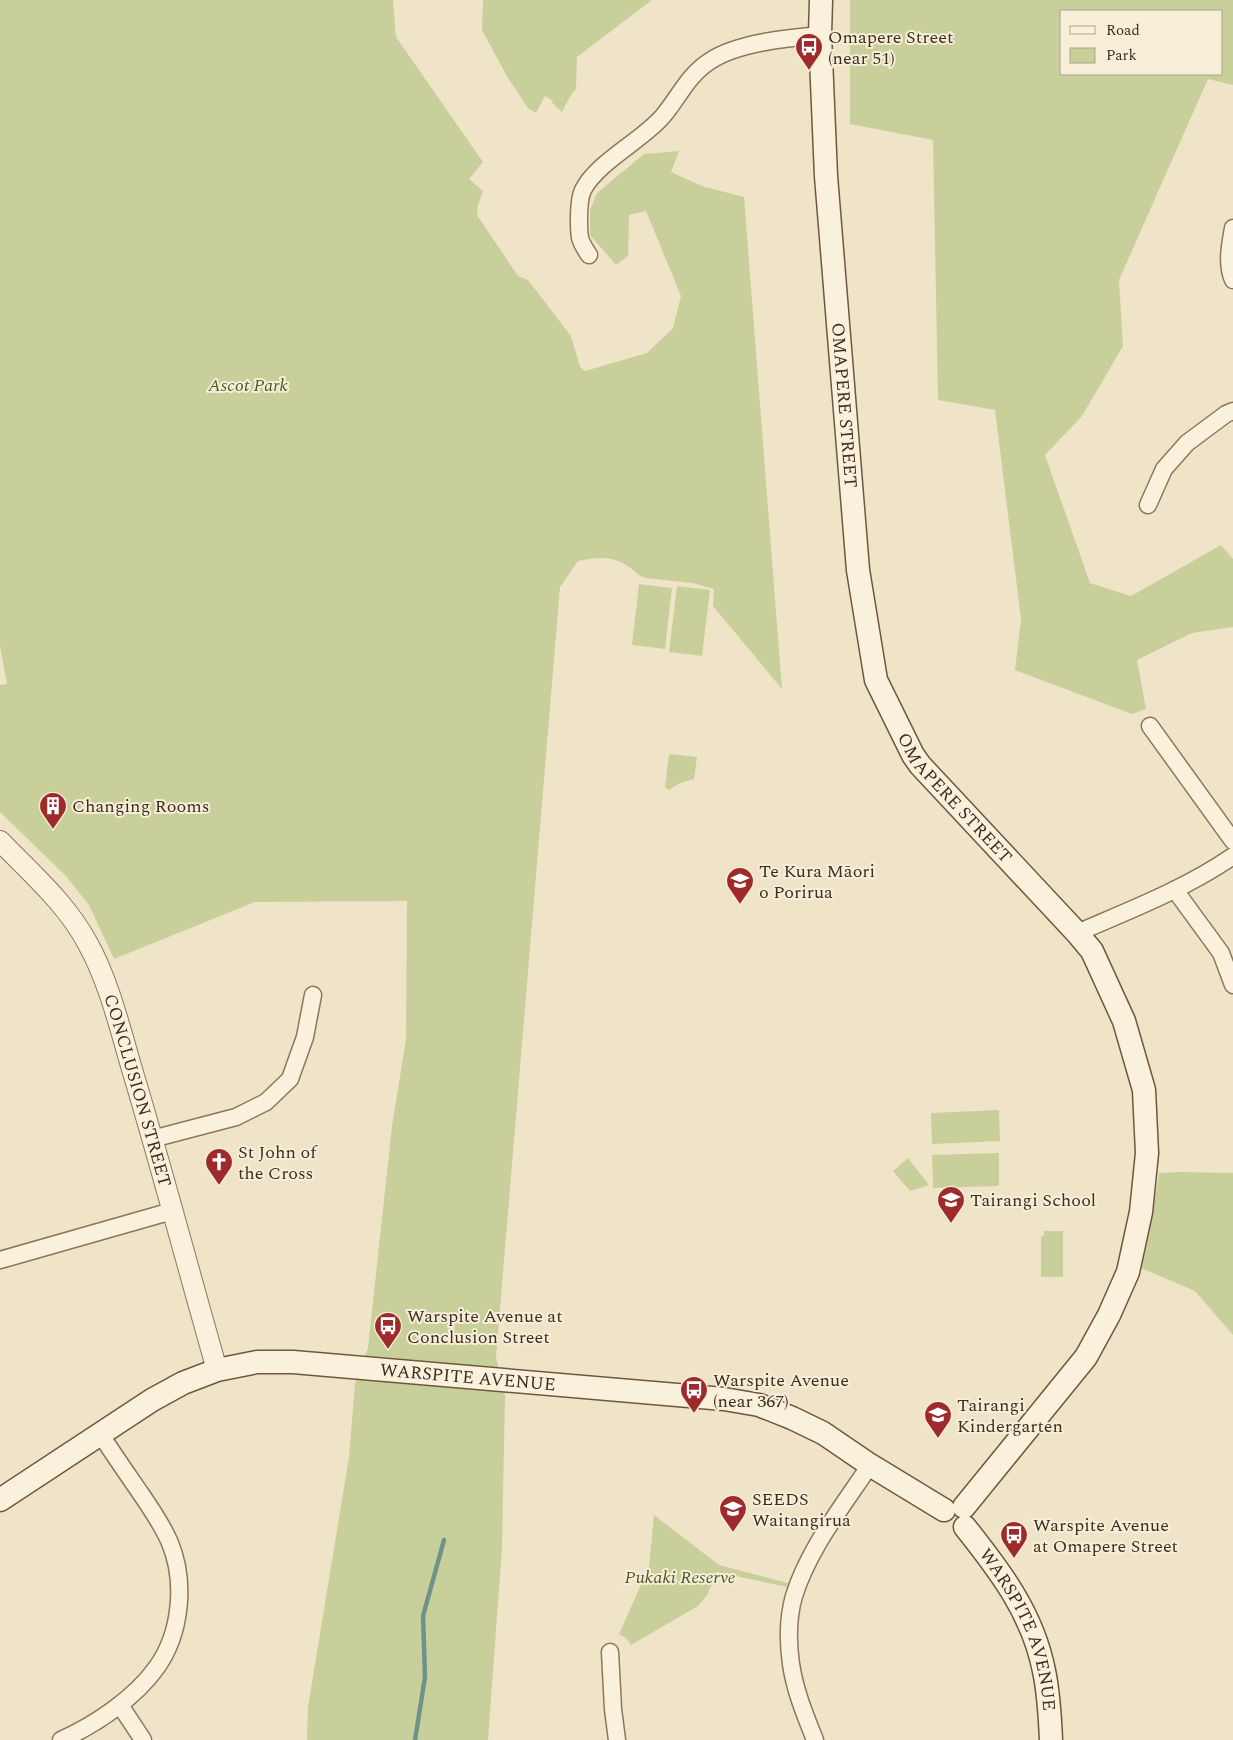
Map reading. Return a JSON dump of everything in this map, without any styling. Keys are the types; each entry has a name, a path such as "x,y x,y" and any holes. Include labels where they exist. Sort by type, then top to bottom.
{"main road":[{"name":"OMAPERE STREET","path":"821,0 820,35 826,176 858,570 876,680 920,765 1092,951 1124,1021 1144,1090 1147,1153 1141,1212 1128,1272 1109,1315 1086,1357 957,1515"},
{"name":"WARSPITE AVENUE","path":"0,1500 152,1400 182,1383 217,1370 257,1362 293,1362 724,1400 759,1405 823,1433 870,1465 957,1515 1013,1591 1027,1619 1037,1644 1044,1670 1051,1740"}],"street":[{"path":"590,255 580,243 579,216 582,192 598,172 663,116 693,74 710,61 728,52 788,38 820,35"},
{"path":"1233,228 1228,254 1230,273 1233,280"},
{"path":"1148,504 1164,469 1187,443 1226,414 1233,411"},
{"path":"1150,726 1233,841"},
{"name":"CONCLUSION STREET","path":"0,841 61,904 89,944 106,987 152,1139 217,1370"},
{"path":"1077,933 1208,874 1233,856"},
{"path":"1175,890 1221,953 1233,985"},
{"path":"152,1139 236,1117 266,1102 290,1079 305,1037 313,995"},
{"path":"0,1260 172,1211"},
{"path":"61,1740 120,1705 142,1685 158,1666 169,1643 177,1618 179,1578 175,1557 163,1529 101,1434"},
{"path":"815,1740 797,1692 791,1664 789,1632 794,1597 812,1554 870,1465"},
{"path":"610,1652 613,1709 617,1740"},
{"path":"120,1705 143,1740"}],"green space":[{"name":"Ascot Park","path":"0,0 393,0 396,37 483,162 469,179 483,191 477,215 518,276 528,280 571,336 580,367 585,371 647,353 673,328 681,296 646,211 629,215 628,256 616,265 590,235 590,210 597,193 644,154 679,151 671,172 702,186 744,197 782,689 713,606 714,589 692,583 645,578 617,560 604,558 578,561 560,587 496,1357 505,1396 502,1547 488,1740 307,1740 308,1707 349,1457 355,1384 368,1348 392,1126 406,1039 407,901 255,902 114,959 89,905 65,875 0,812 0,685 7,684 0,646"},
{"path":"483,0 652,0 577,57 576,89 562,112 552,103 553,101 545,96 536,113 528,108 508,78 482,30"},
{"path":"850,0 1233,0 1233,85 1208,79 1119,280 1123,346 1082,416 1045,455 1090,583 1131,596 1221,545 1233,559 1233,627 1192,633 1137,660 1146,709 1132,714 1015,670 1021,619 995,410 938,400 933,140 850,124"},
{"path":"639,584 672,588 665,649 632,645"},
{"path":"677,586 710,590 702,656 669,652"},
{"path":"669,754 697,757 694,779 680,783 669,790 665,787"},
{"path":"999,1110 1000,1141 932,1144 931,1113"},
{"path":"999,1153 999,1186 933,1188 932,1155"},
{"path":"908,1158 929,1185 910,1191 893,1171"},
{"path":"1159,1173 1233,1173 1233,1335 1195,1291 1141,1268"},
{"path":"1044,1231 1063,1231 1063,1277 1041,1277 1041,1236 1044,1236"},
{"name":"Pukaki Reserve","path":"654,1515 719,1565 788,1583 787,1587 717,1572 707,1595 698,1606 631,1645 627,1639 619,1634 649,1567"}],"waterway":[{"path":"415,1740 425,1677 423,1616 444,1540"}],"place":[{"name":"Omapere Street (near 51)","path":"809,71"},
{"name":"Changing Rooms","path":"53,830"},
{"name":"Te Kura Māori o Porirua","path":"740,905"},
{"name":"St John of the Cross","path":"219,1186"},
{"name":"Tairangi School","path":"951,1224"},
{"name":"Warspite Avenue at Conclusion Street","path":"388,1350"},
{"name":"Warspite Avenue (near 367)","path":"694,1414"},
{"name":"Tairangi Kindergarten","path":"938,1439"},
{"name":"SEEDS Waitangirua","path":"733,1533"},
{"name":"Warspite Avenue at Omapere Street","path":"1014,1559"}]}
